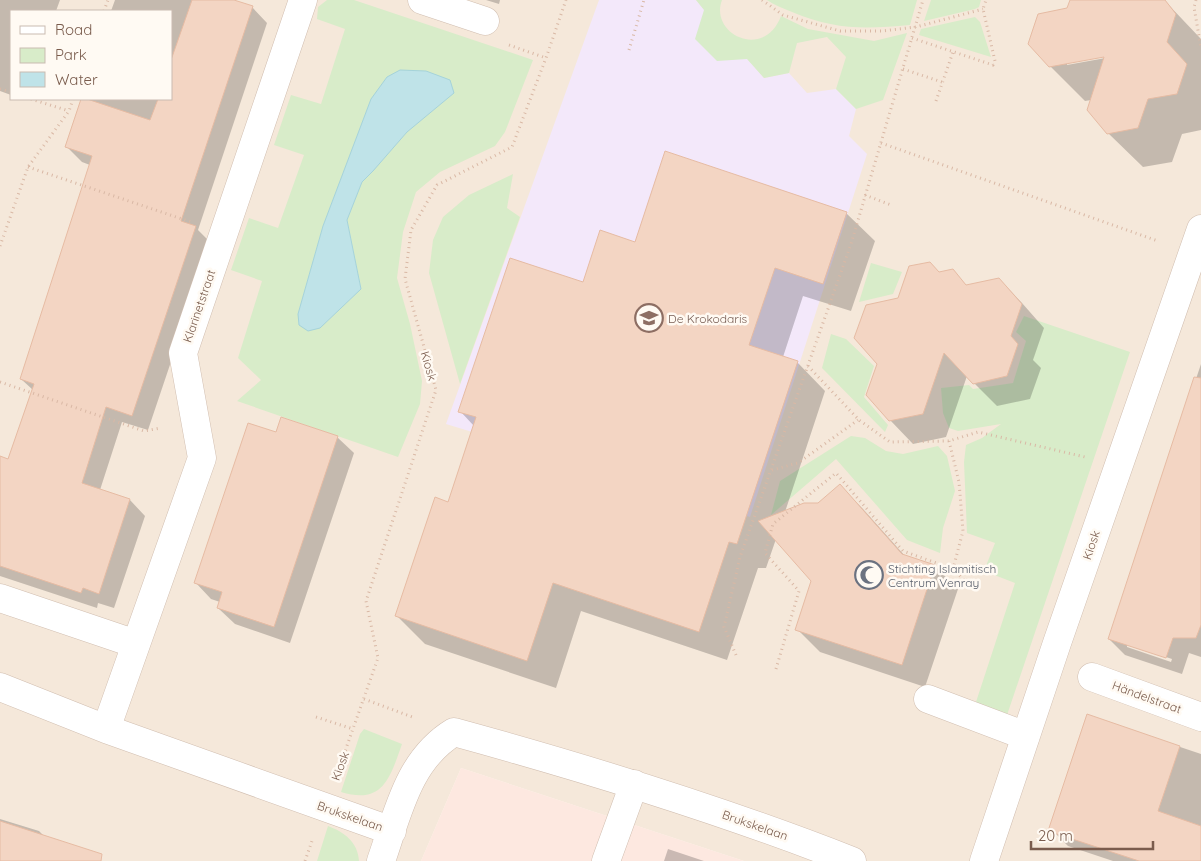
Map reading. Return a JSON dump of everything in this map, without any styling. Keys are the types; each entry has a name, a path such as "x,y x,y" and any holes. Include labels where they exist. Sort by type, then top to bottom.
{"street":[{"name":"Klarinetstraat","path":"106,729 202,458 183,353 304,0"},
{"path":"422,0 485,21"},
{"name":"Kiosk","path":"984,861 1197,241"},
{"path":"0,598 136,644"},
{"name":"Händelstraat","path":"1092,677 1201,717"},
{"name":"Brukskelaan","path":"0,687 106,729 392,830 402,799 420,764 440,741 454,732 634,784 782,834 852,861"},
{"path":"928,699 1026,736"},
{"path":"606,861 634,784"},
{"path":"381,861 392,830"}],"path":[{"name":"Kiosk","path":"325,807 378,658 366,602 436,390 405,279 410,230 437,185 512,147 566,0"},
{"path":"629,50 644,0"},
{"path":"762,0 783,14 840,31 882,31 916,28 983,9"},
{"path":"736,655 724,627 740,557 851,244 923,0"},
{"path":"912,38 993,65 995,61 983,9 986,0"},
{"path":"1196,0 1194,7 1201,48"},
{"path":"936,101 952,52"},
{"path":"903,69 942,82"},
{"path":"34,100 69,111"},
{"path":"0,246 28,167 69,111 73,100"},
{"path":"881,143 1197,241"},
{"path":"28,167 224,233"},
{"path":"865,195 891,206"},
{"path":"808,366 859,420 890,442 950,441 978,432 1119,465"},
{"path":"0,382 144,431 195,421"},
{"path":"771,470 798,463 859,420"},
{"path":"950,441 959,482 962,531 953,568"},
{"path":"776,668 799,591 766,553 773,524 836,473 903,551 953,568 964,580"},
{"path":"364,699 454,732"},
{"path":"316,717 353,729"}],"shaded area":[{"path":"0,0 1201,0 1201,861 744,861 461,768 421,861 0,861"},
{"name":"De Krokodaris","path":"599,0 696,0 764,78 789,73 807,93 836,89 856,109 849,136 867,154 750,517 446,424"},
{"path":"461,768 744,861 421,861"}],"green space":[{"path":"327,0 354,0 533,60 505,132 495,146 440,172 416,192 403,232 397,278 410,324 422,381 420,404 398,457 237,401 261,380 238,358 262,281 231,270 249,218 278,228 304,155 274,145 291,95 321,104 345,29 317,19 318,7","holes":["454,93 407,132 362,182 347,220 361,289 320,328 298,314 323,226 371,99"]},
{"path":"696,0 722,0 720,12 723,23 730,32 740,38 751,40 763,37 773,30 781,16 808,29 874,41 907,33 883,100 856,109 836,89 846,57 827,37 797,43 789,73 764,78 747,59 717,61 695,39 704,10"},
{"path":"767,0 917,0 910,25 850,27 807,18"},
{"path":"931,0 981,0 979,7 975,9 924,21"},
{"path":"975,17 980,22 991,57 919,35 921,29"},
{"path":"513,174 507,208 520,217 460,384 429,273 433,240 443,217 469,195"},
{"path":"871,263 902,272 893,294 859,302"},
{"path":"1024,316 1130,352 1007,715 975,705 1015,583 984,571 995,543 967,533 964,462 966,445 982,438 1001,424 958,431 949,428 943,413 941,388 969,385 973,389 1013,383 1026,341 1016,332"},
{"path":"831,334 846,339 874,366 864,397 888,425 885,432 822,368"},
{"path":"851,436 865,438 886,451 903,454 938,446 947,456 955,491 943,528 940,553 907,540 836,459 771,515 780,481"},
{"path":"364,729 402,744 398,756 383,786 376,791 367,795 341,792 360,734"},
{"path":"328,826 345,835 353,843 359,861 317,861"}],"water":[{"path":"400,70 426,71 450,80 454,93 407,132 362,182 347,220 361,289 320,328 308,331 299,325 298,314 323,226 371,99 387,77"}],"building":[{"path":"192,0 234,0 253,6 181,221 196,226 132,416 106,407 82,483 130,499 99,594 83,588 81,593 0,566 0,456 8,459 34,384 20,379 92,156 65,147 81,100 90,100 150,120 158,100 172,100 172,57"},
{"path":"1070,0 1165,0 1176,14 1167,42 1187,64 1177,94 1148,99 1138,128 1107,134 1087,110 1104,57 1049,67 1028,44 1038,14 1067,8"},
{"path":"665,151 847,212 823,284 775,268 749,345 798,361 737,544 729,542 699,632 553,583 527,661 395,616 435,497 448,502 476,417 458,412 510,258 583,282 600,230 635,242"},
{"path":"930,262 939,272 953,269 966,285 999,278 1022,304 1011,336 1018,344 1007,376 973,384 944,353 923,414 889,421 866,395 877,364 854,338 866,305 898,298 909,266"},
{"path":"1194,377 1201,378 1201,625 1196,638 1173,638 1166,658 1108,639"},
{"path":"281,417 338,436 274,627 217,608 222,592 194,583 248,423 276,432"},
{"name":"Stichting Islamitisch Centrum Venray","path":"840,484 902,554 935,565 902,665 795,630 811,581 758,521 804,503 818,503"},
{"path":"1087,714 1180,746 1158,811 1201,826 1201,861 1139,861 1048,831"},
{"path":"0,821 102,854 101,861 0,861"}],"place":[{"name":"De Krokodaris","path":"649,318"},
{"name":"Stichting Islamitisch Centrum Venray","path":"869,575"}]}
